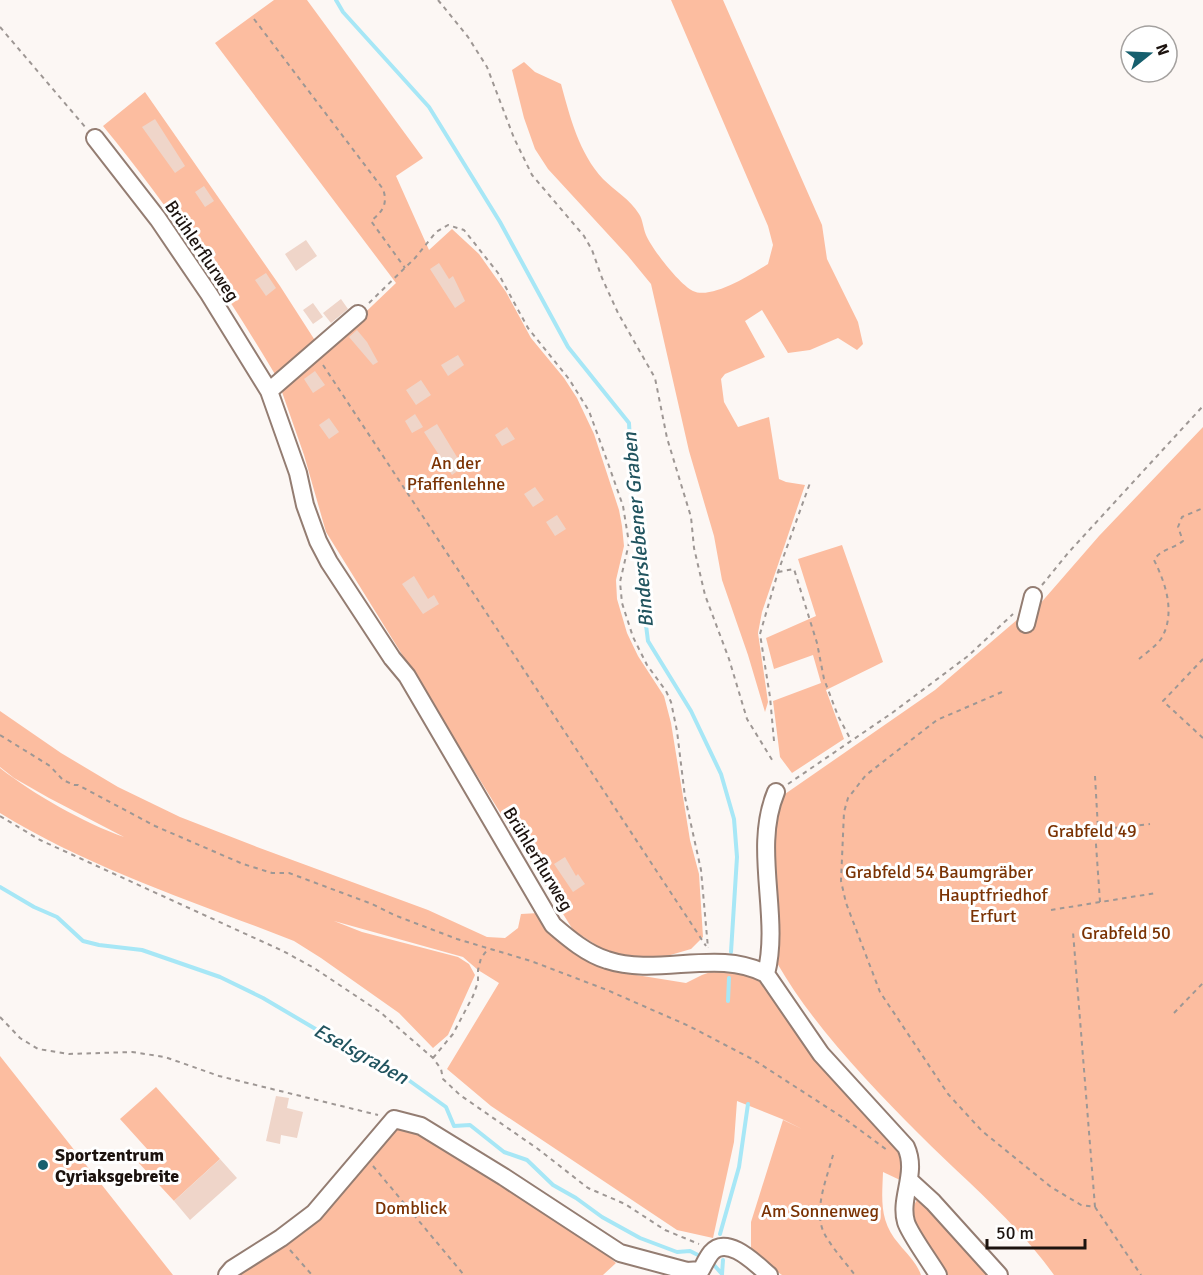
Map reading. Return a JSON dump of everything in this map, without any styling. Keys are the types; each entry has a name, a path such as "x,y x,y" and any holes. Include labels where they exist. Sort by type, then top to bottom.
{"street":[{"name":"Brühlerflurweg","path":"95,138 158,219 209,294 268,391 298,473 310,524 329,562 392,658 407,676 553,925 580,946 606,960 661,967 717,963 754,968 766,975"},
{"path":"268,391 358,314"},
{"path":"1026,624 1033,596"},
{"path":"776,792 768,816 771,954 766,975 821,1054 906,1147 911,1156 910,1181 905,1204 906,1222 938,1275"},
{"path":"227,1275 232,1269 281,1238 314,1213 394,1119 421,1126 620,1253 702,1273 712,1251 723,1246 736,1249 769,1275"},
{"path":"910,1181 933,1202 999,1275"}],"path":[{"path":"438,0 468,37 487,67 514,138 532,175 584,236 618,314 655,378 668,438 691,517 694,548 705,595 729,658 747,719 774,763"},
{"path":"254,19 383,189 384,209 371,221 405,268"},
{"path":"0,27 95,138"},
{"path":"358,314 405,268 436,232 448,225 464,230 498,273 528,328 569,379 589,411 623,506 628,543 620,582 622,603 633,637 647,665 671,702 685,797 701,870 706,946"},
{"path":"315,352 717,963"},
{"path":"776,792 892,713 968,656 1033,596 1068,553 1203,406"},
{"path":"774,741 760,634 778,572 810,483"},
{"path":"1139,659 1160,640 1169,617 1164,580 1154,560 1159,553 1183,541 1178,527 1182,517 1203,508"},
{"path":"778,572 794,568 817,643 824,679 838,716 851,741"},
{"path":"1203,659 1163,701 1203,738"},
{"path":"1002,692 937,720 866,775 848,798 844,812 841,881 846,903 880,992 948,1095 982,1131 1051,1187 1081,1205 1095,1207"},
{"path":"0,735 50,766 63,780 78,785 155,826 243,864 272,873 289,873 372,904 394,915 488,949 531,961 689,1026 754,1060 845,1119 887,1150"},
{"path":"1095,776 1100,902"},
{"path":"0,816 40,840 304,962 380,1012 433,1058 441,1069 443,1079 460,1095 538,1149 588,1188 625,1204 665,1230 712,1251"},
{"path":"1054,834 1150,824"},
{"path":"1051,910 1156,893"},
{"path":"1073,932 1095,1207 1141,1275"},
{"path":"433,1058 453,1034 473,996 478,982 481,958 488,949"},
{"path":"1174,1013 1203,983"},
{"path":"0,1017 20,1038 38,1048 69,1054 132,1052 165,1057 219,1076 394,1119"},
{"path":"363,1155 464,1275"},
{"path":"834,1155 822,1200 823,1231 855,1275"},
{"path":"281,1238 312,1275"}],"green space":[{"name":"An der Pfaffenlehne","path":"274,0 307,0 423,158 396,176 429,250 452,229 479,254 506,292 531,338 564,378 577,398 594,434 622,526 624,546 616,580 617,599 627,633 638,656 664,696 671,723 690,840 699,874 703,937 691,949 660,958 643,959 610,954 573,930 326,532 304,455 282,392 396,283 215,43"},
{"path":"671,0 723,0 822,225 827,259 858,322 863,344 857,350 838,338 810,350 788,353 762,310 745,321 765,357 725,374 721,379 724,402 738,427 769,417 779,479 805,485 762,612 758,633 768,702 765,712 722,580 714,536 689,451 651,284 548,169 535,149 524,118 512,70 524,62 535,72 561,84 576,134 588,158 603,179 627,199 635,209 649,241 666,266 687,287 701,293 731,285 768,264 773,245 768,226"},
{"path":"145,92 280,286 316,342 276,376 194,248 150,186 103,126"},
{"name":"Hauptfriedhof Erfurt","path":"1203,427 1203,1275 1054,1275 1007,1219 861,1074 824,1031 777,963 774,830 777,804 785,794 935,690 1025,613 1039,605 1099,536"},
{"path":"842,545 883,662 826,690 844,739 792,773 780,757 773,701 821,683 813,655 774,669 766,638 816,616 798,559"},
{"path":"0,711 61,753 118,787 180,817 428,910 487,937 505,938 518,928 521,914 539,913 607,964 624,973 686,983 722,968 749,973 770,988 808,1046 847,1095 892,1140 901,1157 900,1180 883,1172 883,1210 888,1227 921,1275 782,1275 767,1265 751,1249 751,1222 783,1120 802,1129 782,1119 737,1101 734,1142 713,1238 677,1230 491,1106 447,1069 499,983 463,957 334,921 362,932 458,957 469,964 475,975 448,1035 433,1048 399,1013 294,941 107,868 0,813 0,768 14,778 0,767","holes":["14,778 124,837 59,807"]},
{"name":"Sportzentrum Cyriaksgebreite","path":"0,1056 173,1275 0,1275"},
{"path":"156,1087 220,1159 174,1201 137,1161 148,1150 120,1119"},
{"name":"Domblick","path":"391,1127 411,1128 592,1242 616,1263 603,1275 233,1275 297,1232"},
{"name":"Am Sonnenweg","path":"917,1200 926,1201 992,1275 947,1275 913,1223 912,1208"}],"building":[{"path":"155,119 185,166 175,173 142,127"},
{"path":"204,186 214,201 205,207 195,192"},
{"path":"306,240 317,256 296,271 285,254"},
{"path":"439,263 449,279 453,276 465,301 455,308 430,269"},
{"path":"266,273 276,288 266,296 255,280"},
{"path":"341,299 348,309 331,323 323,313"},
{"path":"313,303 323,317 313,324 303,310"},
{"path":"357,330 378,362 373,365 349,337"},
{"path":"458,355 464,365 448,376 441,365"},
{"path":"315,371 325,385 313,393 304,379"},
{"path":"421,380 431,395 416,405 406,390"},
{"path":"415,414 423,427 412,433 405,421"},
{"path":"329,418 339,432 329,439 319,425"},
{"path":"437,424 463,467 452,475 424,432"},
{"path":"507,427 515,439 502,446 495,435"},
{"path":"535,487 544,500 533,507 524,494"},
{"path":"557,515 566,529 555,536 546,522"},
{"path":"414,576 428,599 434,595 439,604 423,614 402,584"},
{"path":"565,857 576,876 578,874 585,884 573,892 554,864"},
{"path":"276,1096 289,1098 287,1108 303,1112 297,1138 281,1135 280,1144 266,1141"},
{"path":"220,1159 237,1178 190,1220 174,1201"}],"waterway":[{"name":"Binderslebener Graben","path":"336,0 343,12 429,107 500,222 568,347 629,423 636,546 648,641 691,711 721,774 734,819 737,857 731,952"},
{"name":"Eselsgraben","path":"0,887 34,907 57,917 83,941 142,950 220,977 263,998 358,1054 389,1066 446,1107 454,1126 470,1125 504,1152 527,1160 553,1185 602,1217 640,1238 677,1252 690,1251 698,1255"},
{"name":"Binderslebener Graben","path":"728,1001 729,978"},
{"name":"Binderslebener Graben","path":"720,1234 739,1167 748,1104"},
{"name":"Binderslebener Graben","path":"722,1274 723,1260"},
{"name":"Eselsgraben","path":"714,1265 722,1274"}],"place":[{"name":"Sportzentrum Cyriaksgebreite","path":"43,1165"}],"park label":[{"name":"Grabfeld 49","path":"1092,831"},
{"name":"Grabfeld 54 Baumgräber","path":"939,872"},
{"name":"Grabfeld 50","path":"1126,933"}]}
